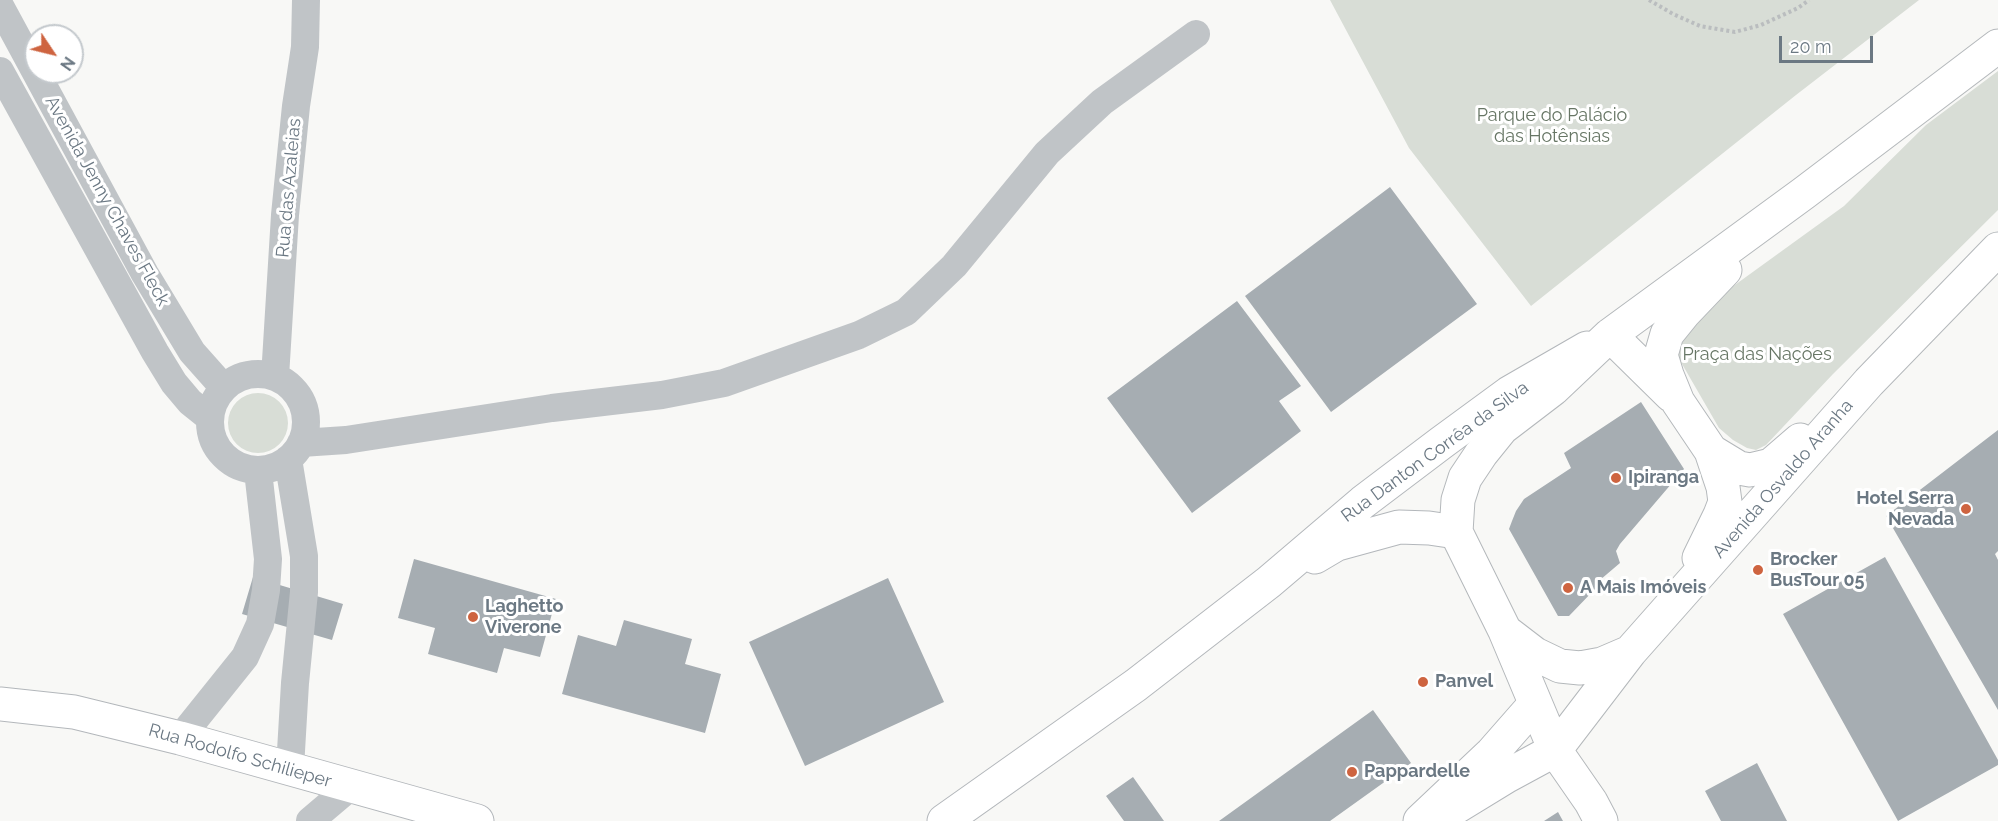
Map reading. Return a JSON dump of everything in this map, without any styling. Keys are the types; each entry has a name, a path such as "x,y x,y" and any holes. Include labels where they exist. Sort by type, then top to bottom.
{"main road":[{"path":"1601,821 1591,802 1555,750 1505,631 1456,532 1458,500 1465,478 1502,428 1552,389 1610,335 1804,193 1998,46"},
{"path":"1678,402 1661,355 1667,334 1712,282 1804,193"},
{"name":"Avenida Osvaldo Aranha","path":"1434,821 1507,776 1555,750 1630,652 1869,382 1998,249"},
{"path":"1610,335 1678,402 1711,451 1723,487 1725,502 1720,515 1679,597"},
{"name":"Rua Danton Corrêa da Silva","path":"944,821 1136,685 1269,582 1363,502 1500,400 1610,335"},
{"path":"1711,451 1739,468 1750,470 1771,465 1869,382"},
{"name":"Rua Danton Corrêa da Silva","path":"1269,582 1337,544 1399,527 1456,532"},
{"path":"1505,631 1535,654 1560,666 1580,668 1602,664 1630,652"},
{"name":"Rua Rodolfo Schilieper","path":"0,704 74,712 180,738 477,821"},
{"path":"1420,821 1492,753 1535,704"}],"street":[{"name":"Rua das Azaleias","path":"275,377 285,215 296,106 305,47 306,0"},
{"name":"Avenida Jenny Chaves Fleck","path":"0,6 145,274 192,352 224,388"},
{"path":"290,768 304,592 304,556 295,451 306,424 303,404 292,388 275,377 257,374 239,378 224,388 214,402 210,418 212,434 218,449 228,460 242,468 258,471 274,467 295,451 346,440 552,408 662,395 724,383 859,335 906,312 954,266 1047,153 1102,102 1196,34"},
{"name":"Avenida Jenny Chaves Fleck","path":"0,71 155,352 174,383 190,402 210,418"},
{"path":"180,738 246,657 260,624 266,590 268,559 258,471"},
{"path":"309,821 350,787"}],"path":[{"path":"1649,0 1700,26 1735,32 1761,26 1809,0"}],"green space":[{"name":"Parque do Palácio das Hotênsias","path":"1330,0 1919,0 1531,306 1409,148"},
{"name":"Praça das Nações","path":"1998,71 1998,210 1833,374 1766,445 1756,450 1733,440 1719,428 1678,357 1677,346 1692,316 1844,206 1926,125"},
{"path":"258,393 275,398 283,406 288,423 283,440 275,448 258,453 241,448 233,440 228,423 233,406 241,398"}],"building":[{"path":"1390,187 1477,304 1331,412 1245,296"},
{"path":"1237,301 1301,386 1279,401 1301,431 1192,513 1107,398"},
{"path":"1641,402 1684,469 1620,544 1616,551 1620,563 1600,580 1595,589 1569,616 1558,616 1509,529 1512,521 1524,499 1571,468 1564,453"},
{"path":"1998,430 1998,551 1995,554 1998,560 1998,710 1886,516"},
{"path":"1885,557 1998,760 1998,765 1898,821 1783,614"},
{"path":"414,559 556,599 540,657 504,648 497,673 428,654 435,628 398,618"},
{"path":"253,577 343,604 332,640 242,614"},
{"path":"888,578 944,702 805,766 749,642"},
{"path":"624,620 692,639 685,664 721,674 705,733 562,694 578,635 616,646"},
{"path":"1373,710 1411,763 1330,821 1219,821"},
{"path":"1757,763 1787,821 1721,821 1705,791"},
{"path":"1133,777 1164,821 1124,821 1106,796"},
{"path":"1558,812 1563,821 1544,821"}],"place":[{"name":"Ipiranga","path":"1616,478"},
{"name":"Hotel Serra Nevada","path":"1966,509"},
{"name":"Brocker BusTour 05","path":"1758,570"},
{"name":"A Mais Imóveis","path":"1568,588"},
{"name":"Laghetto Viverone","path":"473,617"},
{"name":"Panvel","path":"1423,682"},
{"name":"Pappardelle","path":"1352,772"}]}
